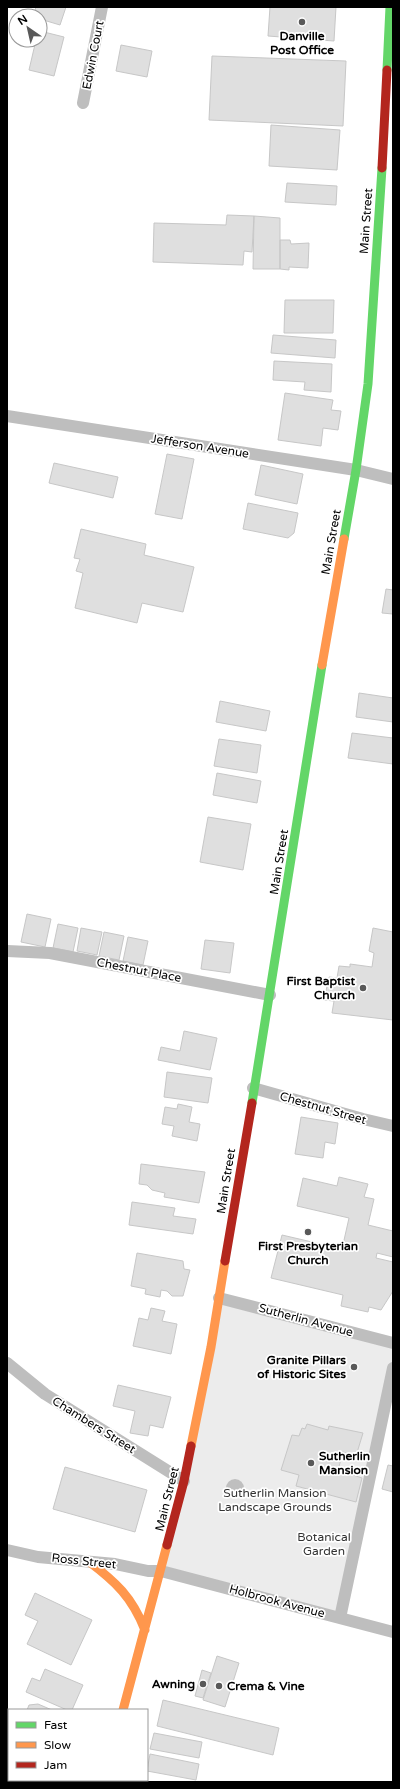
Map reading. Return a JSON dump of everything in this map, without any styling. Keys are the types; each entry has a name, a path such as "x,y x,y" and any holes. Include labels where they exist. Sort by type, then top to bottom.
{"main road":[{"name":"Main Street","path":"123,1709 161,1571 197,1425 270,995 330,619 356,470 368,384 390,7"},
{"path":"88,1561 115,1582 130,1597 138,1611 145,1630"}],"street":[{"name":"Edwin Court","path":"83,103 102,7"},
{"name":"Jefferson Avenue","path":"7,416 356,470 393,479"},
{"name":"Chestnut Place","path":"7,951 50,953 270,995"},
{"name":"Chestnut Street","path":"253,1088 393,1126"},
{"name":"Sutherlin Avenue","path":"219,1298 393,1343"},
{"name":"Chambers Street","path":"7,1363 46,1394 184,1481"},
{"path":"340,1618 393,1368"},
{"name":"Ross Street","path":"7,1550 38,1557 115,1564 148,1571 161,1571"},
{"name":"Holbrook Avenue","path":"161,1571 393,1632"}],"green space":[{"name":"Sutherlin Mansion Landscape Grounds","path":"219,1298 393,1343 393,1388 340,1618 161,1571"}],"shaded area":[{"path":"235,1479 241,1482 244,1488 241,1494 235,1497 229,1494 226,1488 229,1482"}],"building":[{"path":"66,7 60,25 48,21 48,8 36,8"},
{"name":"Danville Post Office","path":"270,7 336,7 334,41 268,36"},
{"path":"48,33 64,37 54,76 29,70 34,48 48,48"},
{"path":"121,45 152,51 147,77 116,71"},
{"path":"212,56 346,61 343,126 209,120"},
{"path":"271,125 340,130 337,170 269,166"},
{"path":"287,183 337,186 336,205 285,202"},
{"path":"227,215 254,216 252,252 244,251 243,265 153,262 154,223 226,225"},
{"path":"254,216 280,218 280,269 253,269"},
{"path":"280,240 290,240 291,244 309,243 308,268 289,267 289,270 280,269"},
{"path":"285,300 334,300 333,333 284,333"},
{"path":"273,335 336,340 335,358 271,353"},
{"path":"274,361 332,364 331,392 304,390 305,382 273,380"},
{"path":"285,393 333,400 331,410 341,411 338,430 323,428 321,446 278,440"},
{"path":"167,454 194,459 182,519 155,514"},
{"path":"54,463 118,477 113,498 49,483"},
{"path":"261,465 303,474 297,504 255,495"},
{"path":"248,503 298,513 294,533 288,538 243,529"},
{"path":"81,529 146,544 144,555 194,567 183,612 142,603 137,623 75,608 83,573 76,571 80,559 74,558"},
{"path":"386,589 393,590 393,614 382,613"},
{"path":"359,693 393,698 393,722 356,717"},
{"path":"220,701 270,711 266,731 216,722"},
{"path":"352,733 393,738 393,764 348,758"},
{"path":"219,739 261,745 257,773 214,766"},
{"path":"217,773 261,781 257,803 213,795"},
{"path":"208,817 251,824 243,870 200,862"},
{"path":"27,914 51,919 45,947 21,942"},
{"path":"58,924 78,928 73,952 53,948"},
{"path":"81,928 102,932 97,955 77,951"},
{"path":"373,928 393,932 393,1020 332,1013 334,1001 324,1000 329,977 337,978 339,966 350,967 350,964 372,967 374,953 369,951"},
{"path":"104,932 124,936 119,960 99,956"},
{"path":"128,937 148,941 143,965 123,961"},
{"path":"205,940 234,943 230,973 201,969"},
{"path":"184,1031 217,1038 210,1070 158,1060 161,1047 180,1051"},
{"path":"167,1072 212,1078 208,1103 164,1097"},
{"path":"178,1104 192,1107 189,1122 200,1124 197,1141 172,1136 174,1126 162,1124 165,1107 177,1109"},
{"path":"301,1117 338,1123 335,1144 325,1142 323,1158 295,1154"},
{"path":"141,1164 205,1172 199,1203 164,1197 165,1193 152,1190 147,1185 139,1184"},
{"path":"339,1177 368,1184 364,1197 374,1199 368,1225 393,1231 393,1257 377,1253 376,1258 393,1262 393,1291 381,1310 369,1307 368,1312 341,1306 343,1295 271,1278 282,1235 342,1249 349,1218 297,1206 303,1178 337,1186"},
{"path":"132,1202 175,1208 173,1216 196,1219 193,1234 129,1225"},
{"path":"137,1253 183,1261 184,1269 190,1270 183,1296 172,1296 167,1291 161,1290 160,1297 145,1294 146,1289 131,1286"},
{"path":"151,1308 165,1311 162,1321 177,1324 171,1354 133,1346 139,1318 148,1320"},
{"path":"118,1385 171,1397 163,1428 150,1425 148,1436 130,1433 135,1411 113,1406"},
{"name":"Sutherlin Mansion","path":"307,1424 328,1430 329,1426 363,1433 356,1456 343,1452 338,1470 362,1478 356,1502 296,1486 299,1475 281,1470 292,1435 299,1436 302,1428 305,1429"},
{"path":"388,1465 393,1466 393,1492 382,1489"},
{"path":"65,1467 147,1490 135,1532 53,1509"},
{"path":"35,1593 92,1620 71,1665 27,1644 38,1621 25,1615"},
{"name":"Crema & Vine","path":"217,1656 239,1663 225,1707 203,1700"},
{"path":"45,1669 83,1685 72,1709 65,1709 26,1692 32,1678 40,1681"},
{"name":"Awning","path":"202,1670 211,1673 203,1698 195,1696"},
{"path":"163,1700 279,1728 273,1755 157,1726"},
{"path":"38,1704 50,1709 27,1709 29,1705"},
{"path":"154,1733 202,1742 199,1758 150,1749"},
{"path":"150,1754 199,1764 196,1780 148,1771"}],"traffic: fast":[{"path":"387,70 390,7"},
{"path":"344,539 356,470 368,384 382,168"},
{"path":"252,1103 322,665"}],"traffic: slow":[{"path":"322,665 344,539"},
{"path":"191,1446 211,1347 225,1261"},
{"path":"123,1709 167,1545"},
{"path":"88,1561 115,1583 129,1599 135,1608 145,1630"}],"traffic: jam":[{"path":"382,168 387,70"},
{"path":"225,1261 252,1103"},
{"path":"167,1545 184,1481 191,1446"}],"place":[{"name":"Danville Post Office","path":"302,22"},
{"name":"First Baptist Church","path":"363,988"},
{"name":"First Presbyterian Church","path":"308,1232"},
{"name":"Granite Pillars of Historic Sites","path":"354,1367"},
{"name":"Sutherlin Mansion","path":"311,1463"},
{"name":"Awning","path":"203,1684"},
{"name":"Crema & Vine","path":"219,1686"}],"park label":[{"name":"Botanical Garden","path":"324,1544"}]}
